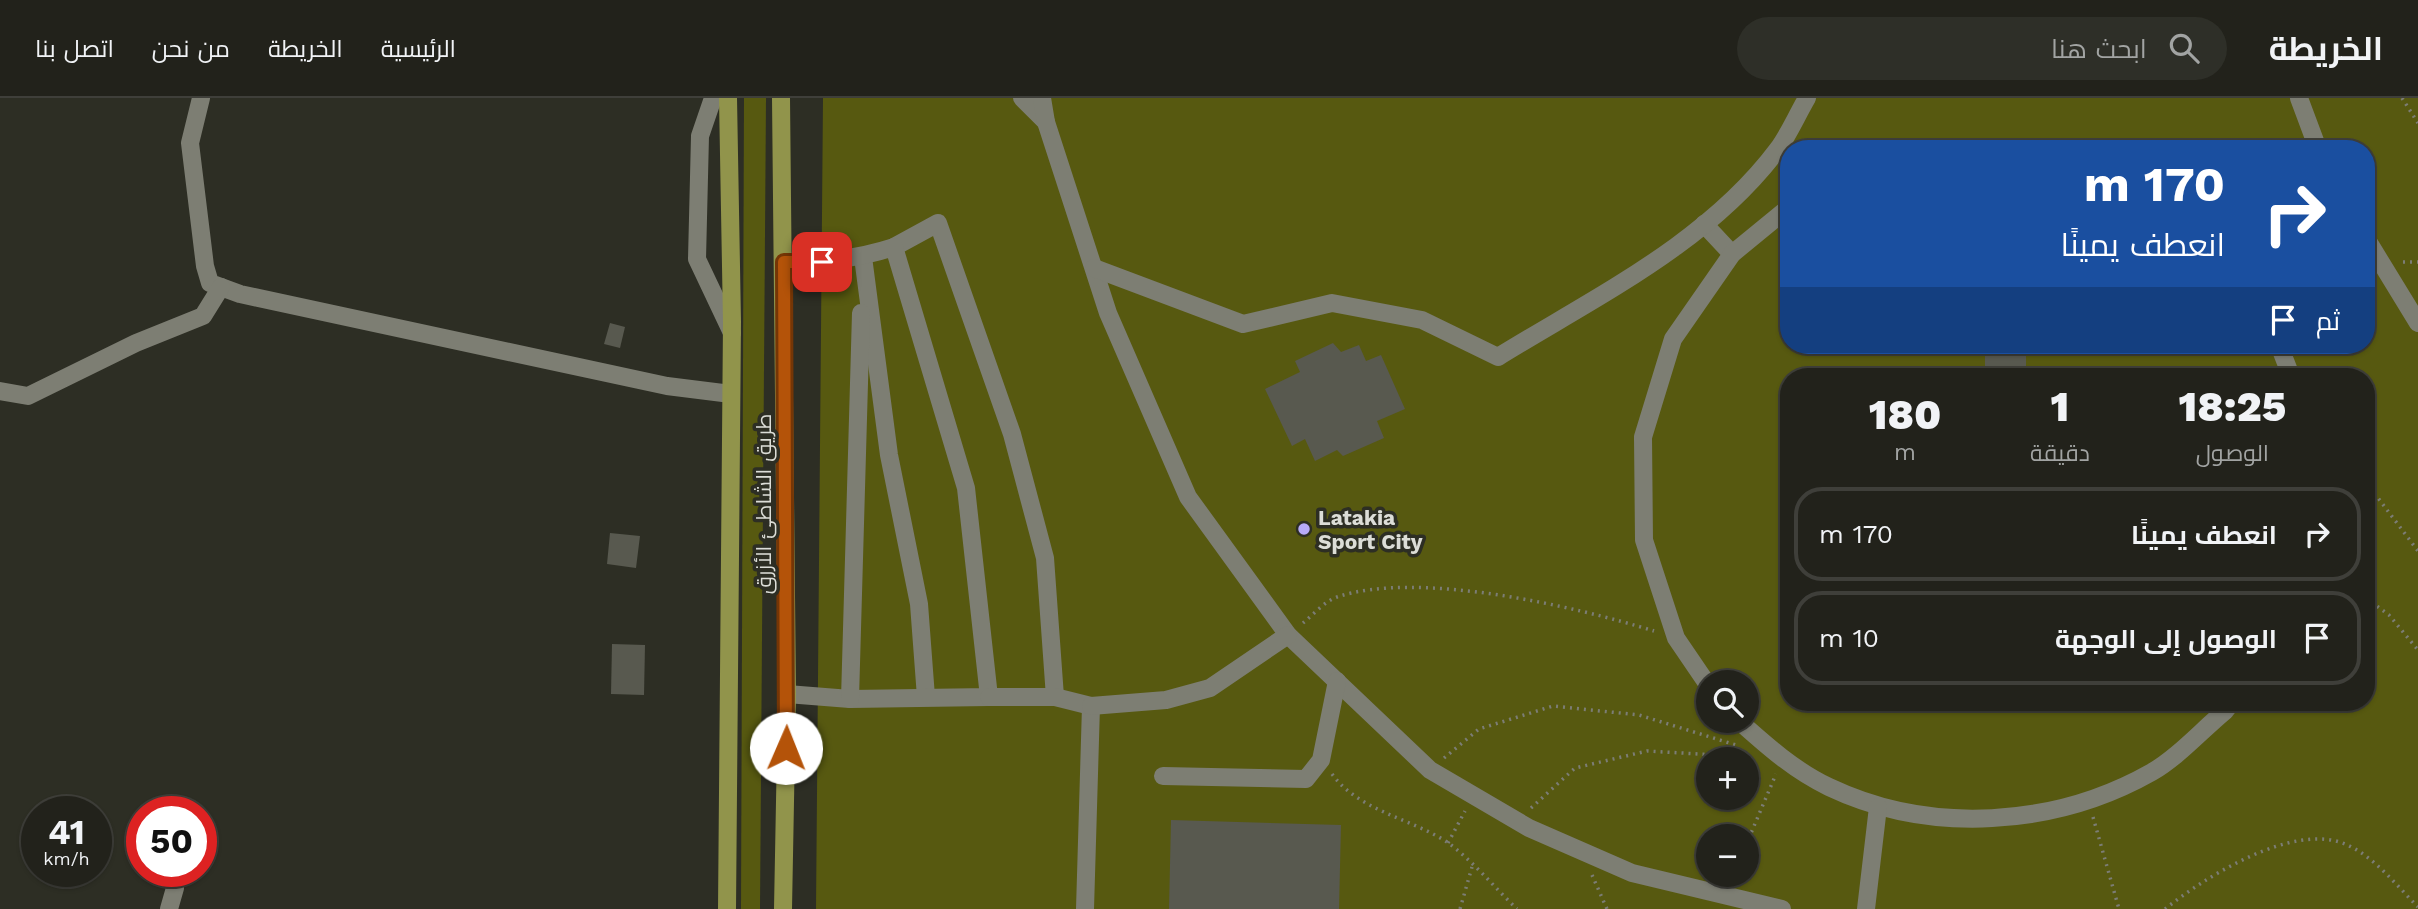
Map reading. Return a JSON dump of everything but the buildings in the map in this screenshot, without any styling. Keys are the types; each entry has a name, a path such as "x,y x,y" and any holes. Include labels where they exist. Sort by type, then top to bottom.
{"main road":[{"name":"طريق الشاطئ الأزرق","path":"727,909 732,333 728,98"},
{"name":"طريق الشاطئ الأزرق","path":"781,98 788,694 783,909"}],"street":[{"path":"201,98 190,143 205,267 211,283 240,295 667,386 731,394"},
{"path":"713,98 700,136 697,259 732,333"},
{"path":"1022,98 1046,122"},
{"path":"1042,98 1046,122 1108,313 1188,497 1288,635 1430,770 1516,821 1632,873 1782,909"},
{"path":"1789,140 1807,98"},
{"path":"2299,98 2315,140"},
{"path":"1094,268 1243,324 1332,303 1422,320 1498,357 1645,267 1704,225 1780,158"},
{"path":"1698,670 1676,638 1644,540 1643,437 1673,339 1732,254 1780,215"},
{"path":"784,262 822,262 863,257 894,247 939,223 1012,434 1045,558 1055,697"},
{"path":"1704,225 1732,254"},
{"path":"894,247 966,488 989,697"},
{"path":"2375,254 2418,323"},
{"path":"863,257 889,455 919,604 926,697"},
{"path":"850,699 863,257"},
{"path":"0,391 28,396 136,343 203,316 221,287"},
{"path":"788,694 850,699 1055,697 1091,706 1166,700 1210,688 1288,635"},
{"path":"1163,776 1306,779 1321,760 1337,681"},
{"path":"1085,909 1091,706"},
{"path":"1753,733 1782,759 1828,787 1878,807 1972,821 2066,809 2088,800 2153,771 2225,711"},
{"path":"1866,909 1878,807"},
{"path":"169,909 174,888"}],"path":[{"path":"2402,98 2418,123"},
{"path":"2375,494 2418,551"},
{"path":"1288,635 1334,598 1382,587 1497,595 1598,614 1676,638"},
{"path":"2375,605 2389,615 2418,650"},
{"path":"1430,770 1479,729 1553,706 1639,715 1743,747"},
{"path":"1516,821 1576,768 1647,751 1782,759 1755,824"},
{"path":"1321,760 1343,790 1448,843 1517,909"},
{"path":"1448,843 1474,796"},
{"path":"2088,800 2119,909"},
{"path":"2165,909 2235,861 2317,836 2346,844 2374,863 2418,907"},
{"path":"1581,851 1607,909"},
{"path":"1460,909 1472,866"}],"shaded area":[{"path":"744,98 766,98 760,909 741,909"},
{"name":"Latakia Sport City","path":"823,98 2418,98 2418,909 816,909"},
{"path":"2085,366 2146,366 2146,368"}],"place":[{"name":"Latakia Sport City","path":"1304,529"}],"route":[{"path":"786,748 788,694 784,262 822,262"}]}
